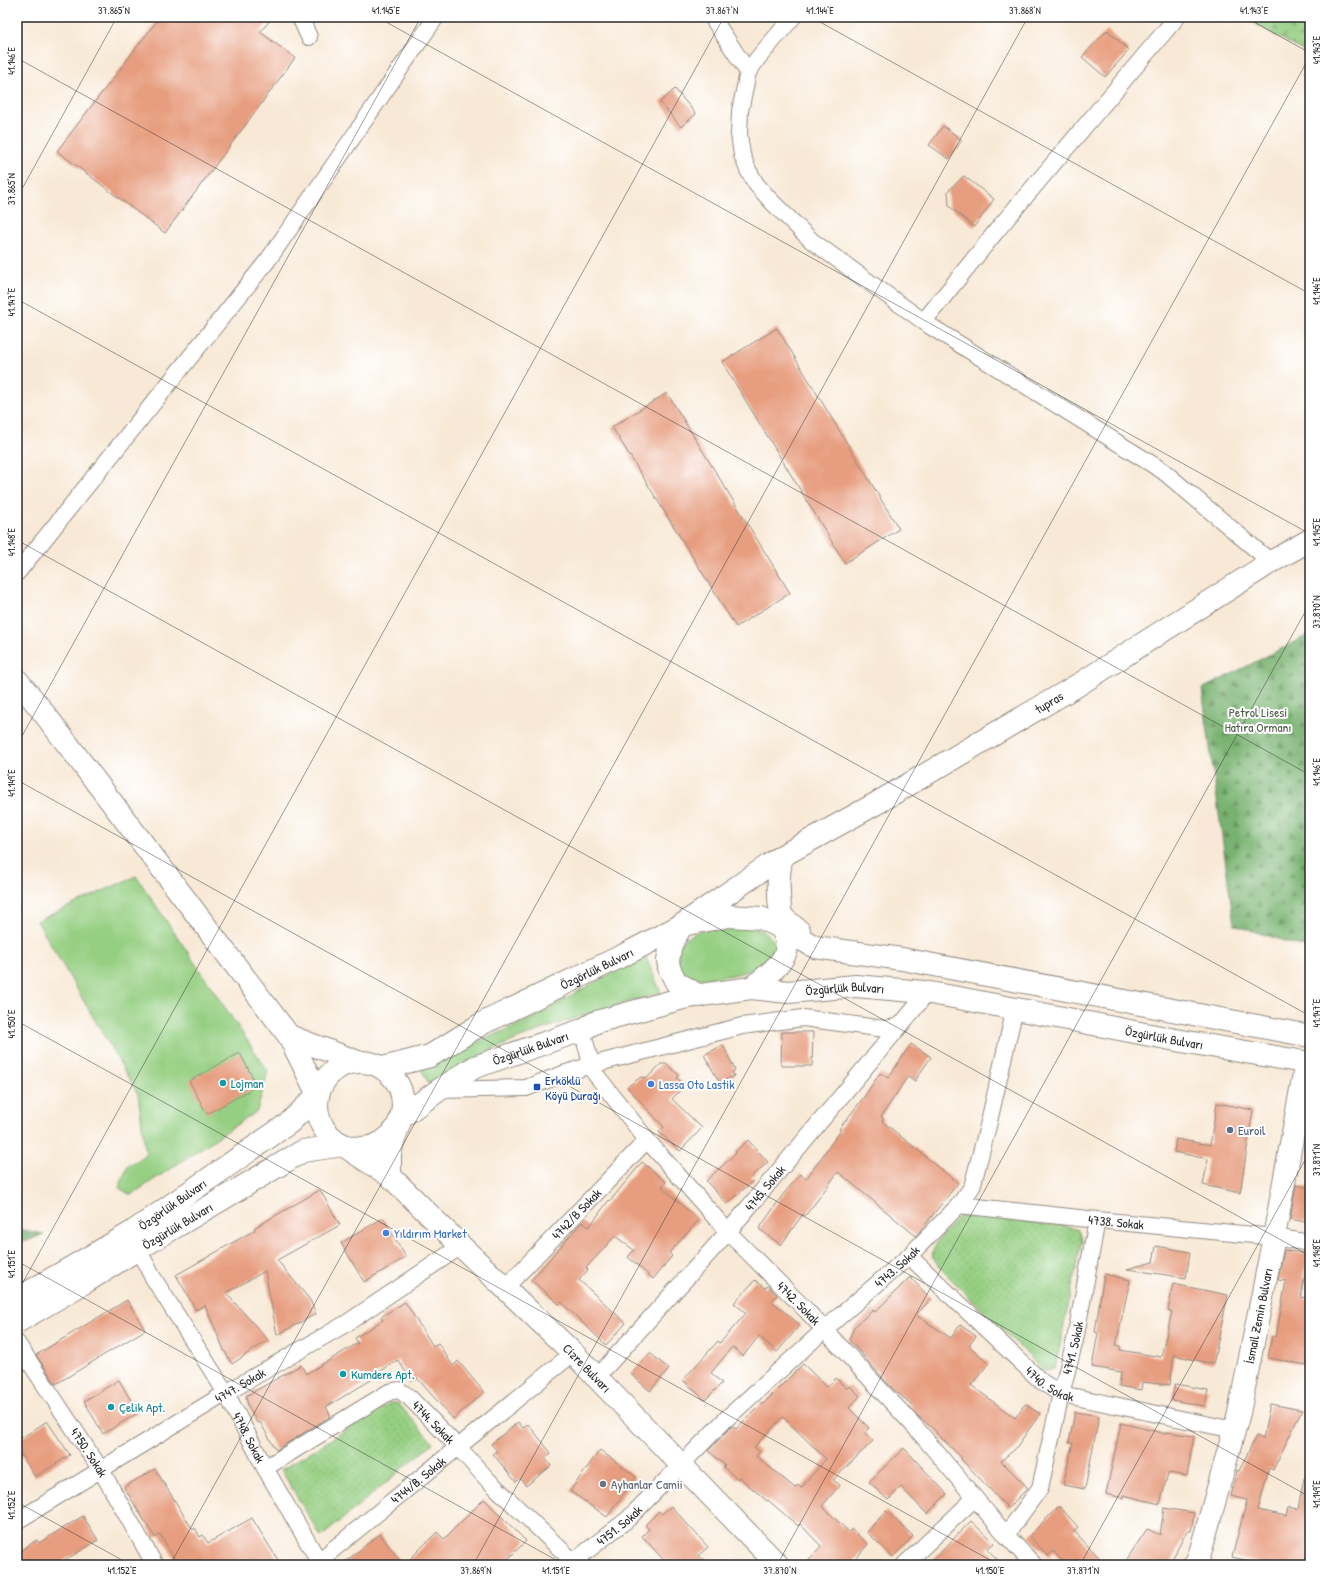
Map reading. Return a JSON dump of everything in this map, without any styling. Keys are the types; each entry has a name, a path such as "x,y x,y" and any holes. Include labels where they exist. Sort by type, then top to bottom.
{"main road":[{"name":"tupras","path":"682,925 782,856 877,803 1078,685 1271,562 1310,540"},
{"path":"17,680 40,708 289,1036 318,1095"},
{"path":"751,988 765,978 786,956 788,944 780,921 778,894 779,868 782,856"},
{"name":"Özgörlük Bulvarı","path":"383,1068 430,1056 483,1024 682,925 729,916 780,921 815,947 902,959 1310,1036"},
{"path":"682,925 671,945 668,960 669,968 676,982 699,996"},
{"name":"Özgürlük Bulvarı","path":"401,1117 475,1067 582,1030 596,1022 687,997 751,988 788,992 856,986 924,992 1015,1008 1176,1040 1307,1062"},
{"path":"289,1036 358,1062 371,1063 383,1068 392,1076 402,1095 403,1106 390,1153 390,1176"},
{"path":"358,1062 345,1065 333,1072 324,1082 318,1095 317,1107 319,1118 324,1129 332,1138 343,1145 357,1148 371,1147 384,1140 395,1130 401,1117"},
{"name":"İsmail Zemin Bulvarı","path":"1194,1565 1198,1557 1239,1413 1307,1062"},
{"name":"Özgörlük Bulvarı","path":"17,1299 131,1233 289,1123 318,1095"},
{"name":"Özgürlük Bulvarı","path":"17,1322 303,1151 343,1145"},
{"name":"Cizre Bulvarı","path":"343,1145 390,1176 597,1377 778,1565"}],"street":[{"path":"300,17 309,37"},
{"path":"17,574 268,260 436,17"},
{"path":"712,17 748,72"},
{"path":"793,17 748,72 740,111 739,134 742,155 756,184 772,202 812,241 924,322 1158,468 1271,562"},
{"path":"924,322 998,229 1177,17"},
{"name":"4745. Sokak","path":"597,1377 728,1232 919,1003 924,992"},
{"name":"4743. Sokak","path":"682,1464 726,1419 824,1330 909,1256 959,1205 972,1187 988,1126 1015,1008"},
{"path":"439,1090 526,1088 591,1065 742,1026 804,1018 886,1029 900,1026"},
{"name":"4742. Sokak","path":"582,1030 593,1071 647,1140 728,1232 806,1310 916,1428 1006,1535 1034,1565"},
{"name":"4742/B Sokak","path":"505,1288 647,1140"},
{"name":"4738. Sokak","path":"959,1205 1274,1237 1310,1243"},
{"name":"4741. Sokak","path":"1006,1535 1040,1488 1060,1394 1075,1340 1097,1220"},
{"name":"4747. Sokak","path":"17,1521 226,1393 347,1324 461,1246"},
{"name":"4748. Sokak","path":"138,1249 152,1276 226,1393 265,1468 320,1563"},
{"name":"4740. Sokak","path":"909,1256 1042,1382 1060,1394 1234,1430"},
{"name":"4750. Sokak","path":"17,1343 101,1470 155,1565"},
{"name":"4744/B. Sokak","path":"320,1563 573,1353"},
{"name":"4744. Sokak","path":"265,1468 389,1392 399,1390 409,1397 488,1480 573,1564"},
{"name":"4751. Sokak","path":"573,1564 628,1519 682,1464"},
{"path":"904,1565 975,1498"}],"green space":[{"path":"1243,17 1310,17 1310,55"},
{"name":"Petrol Lisesi Hatıra Ormanı","path":"1310,634 1310,949 1234,925 1202,689"},
{"path":"136,876 268,1071 257,1111 131,1195 119,1188 128,1165 146,1156 138,1094 37,921"},
{"path":"742,925 764,932 771,938 778,949 763,967 734,975 704,979 686,976 677,963 680,943 687,937 702,930"},
{"path":"645,955 661,993 579,1017 539,1031 481,1055 429,1084 421,1069 536,1017 575,993"},
{"path":"959,1216 1067,1226 1079,1230 1082,1239 1055,1369 1044,1371 942,1270 932,1256 933,1250 939,1240"},
{"path":"17,1229 44,1234 29,1240 17,1242"},
{"path":"390,1403 398,1403 433,1443 321,1537 281,1470"}],"building":[{"path":"160,17 273,17 260,32 295,58 165,233 57,151"},
{"path":"1107,30 1129,50 1105,77 1082,57"},
{"path":"675,89 696,114 681,127 660,102"},
{"path":"943,126 962,140 949,159 929,145"},
{"path":"964,176 994,199 974,227 949,206 948,191"},
{"path":"777,328 899,529 845,563 722,362"},
{"path":"667,393 790,593 736,627 612,427"},
{"path":"782,1032 813,1032 812,1066 781,1066"},
{"path":"911,1044 931,1057 915,1081 908,1076 881,1117 884,1119 882,1121 958,1183 916,1236 838,1172 805,1216 803,1214 781,1245 759,1229 782,1196 800,1174 806,1179 841,1130 839,1129 864,1097 880,1073 888,1078"},
{"path":"723,1045 735,1070 732,1072 734,1076 720,1083 704,1055"},
{"name":"Lojman","path":"240,1053 257,1086 207,1114 189,1081"},
{"path":"661,1064 666,1064 679,1075 677,1078 685,1085 672,1099 702,1128 680,1151 659,1132 664,1127 627,1087 641,1077 647,1078"},
{"path":"1217,1103 1253,1110 1240,1193 1203,1185 1208,1159 1174,1152 1176,1139 1210,1145"},
{"path":"748,1140 768,1162 751,1177 754,1180 727,1204 706,1181"},
{"path":"642,1162 666,1182 662,1187 699,1220 669,1253 672,1256 653,1279 628,1257 634,1250 615,1236 586,1268 588,1270 579,1280 626,1323 606,1345 561,1302 559,1304 531,1280 582,1222 589,1227 609,1200 610,1201"},
{"path":"1296,1185 1310,1188 1310,1223 1290,1219"},
{"path":"320,1190 340,1225 277,1260 310,1300 316,1314 277,1335 265,1271 226,1293 268,1340 232,1364 224,1350 205,1305 196,1310 176,1275 255,1230 254,1228"},
{"path":"383,1218 406,1257 364,1282 341,1243"},
{"path":"1156,1246 1190,1252 1186,1278 1127,1269 1153,1262"},
{"path":"1284,1250 1308,1254 1301,1297 1310,1299 1310,1345 1307,1365 1268,1358 1272,1336 1276,1337 1286,1281 1278,1280"},
{"path":"1104,1274 1130,1280 1116,1345 1120,1346 1120,1350 1161,1357 1172,1312 1168,1311 1173,1284 1228,1295 1213,1364 1174,1355 1170,1385 1142,1382 1141,1390 1119,1386 1121,1372 1092,1367 1098,1333 1095,1332"},
{"path":"910,1277 931,1299 916,1315 951,1338 960,1325 976,1336 969,1346 989,1363 971,1385 1015,1418 1025,1404 1040,1414 1015,1449 1001,1461 1028,1488 1008,1508 961,1459 962,1458 936,1433 937,1432 910,1408 912,1405 892,1388 849,1340 854,1327 873,1310 875,1312"},
{"path":"755,1280 765,1288 768,1286 777,1295 772,1301 800,1325 777,1352 759,1336 743,1356 732,1347 711,1373 722,1383 705,1400 683,1380 718,1341 720,1343 746,1313 734,1303"},
{"path":"127,1300 145,1330 56,1384 36,1355"},
{"path":"405,1302 433,1346 438,1343 453,1366 458,1361 484,1392 453,1419 417,1378 412,1381 398,1360 370,1378 371,1380 326,1407 331,1416 276,1450 260,1422 257,1423 248,1406 246,1396 301,1365 306,1374 358,1343 355,1338 383,1320 381,1317"},
{"path":"650,1353 669,1369 650,1391 631,1374"},
{"path":"803,1364 827,1387 836,1378 846,1388 850,1386 860,1396 849,1408 869,1428 865,1432 873,1441 833,1480 840,1485 822,1506 849,1532 851,1529 868,1544 851,1565 804,1565 821,1546 800,1524 798,1526 739,1477 738,1479 723,1467 725,1465 708,1451 732,1426 736,1429 762,1403 763,1404","holes":["783,1417 826,1459 801,1488 798,1485 795,1488 756,1456 760,1452 754,1447"]},
{"name":"Çelik Apt.","path":"119,1380 138,1413 103,1434 84,1401"},
{"path":"1175,1384 1208,1390 1205,1406 1172,1400"},
{"path":"1270,1404 1302,1410 1273,1470 1269,1468 1258,1510 1286,1516 1288,1507 1298,1509 1304,1478 1310,1478 1310,1554 1308,1565 1267,1565 1232,1557 1247,1500 1231,1496 1237,1470 1239,1471 1256,1436 1263,1439"},
{"path":"1075,1412 1099,1416 1085,1489 1063,1485 1073,1443 1069,1443"},
{"path":"47,1421 70,1455 35,1477 17,1448 17,1441"},
{"path":"518,1422 523,1428 528,1424 551,1453 545,1458 551,1466 526,1486 520,1478 516,1482 493,1454 497,1451 491,1444"},
{"path":"1121,1423 1166,1434 1166,1432 1194,1436 1187,1476 1168,1473 1160,1504 1123,1495 1123,1498 1106,1494"},
{"path":"904,1448 947,1494 927,1514 901,1487 888,1500 869,1482"},
{"name":"Ayhanlar Camii","path":"600,1450 636,1477 607,1517 570,1491"},
{"path":"155,1469 193,1530 195,1528 200,1537 203,1535 208,1543 252,1518 281,1565 178,1565 160,1534 155,1538 124,1487"},
{"path":"484,1499 526,1541 502,1565 404,1565 437,1532 444,1539"},
{"path":"671,1506 708,1547 699,1555 708,1565 668,1565 642,1536 649,1529 645,1525 659,1511 662,1514"},
{"path":"1059,1506 1078,1527 1074,1531 1106,1565 1066,1565 1053,1551 1048,1556 1029,1536"},
{"path":"1164,1508 1194,1513 1191,1531 1187,1531 1169,1565 1123,1565 1147,1529 1160,1535"},
{"path":"886,1511 913,1536 893,1557 867,1532"},
{"path":"83,1516 98,1540 57,1565 25,1565 17,1553 37,1540 39,1543"},
{"path":"971,1521 994,1543 987,1549 1003,1565 928,1565"},
{"path":"380,1534 403,1565 341,1565"}],"place":[{"name":"Lojman","path":"223,1083"},
{"name":"Lassa Oto Lastik","path":"651,1084"},
{"name":"Erköklü Köyü Durağı","path":"537,1087"},
{"name":"Euroil","path":"1230,1130"},
{"name":"Yıldırım Market","path":"386,1233"},
{"name":"Kumdere Apt.","path":"343,1374"},
{"name":"Çelik Apt.","path":"111,1407"},
{"name":"Ayhanlar Camii","path":"603,1484"}]}
